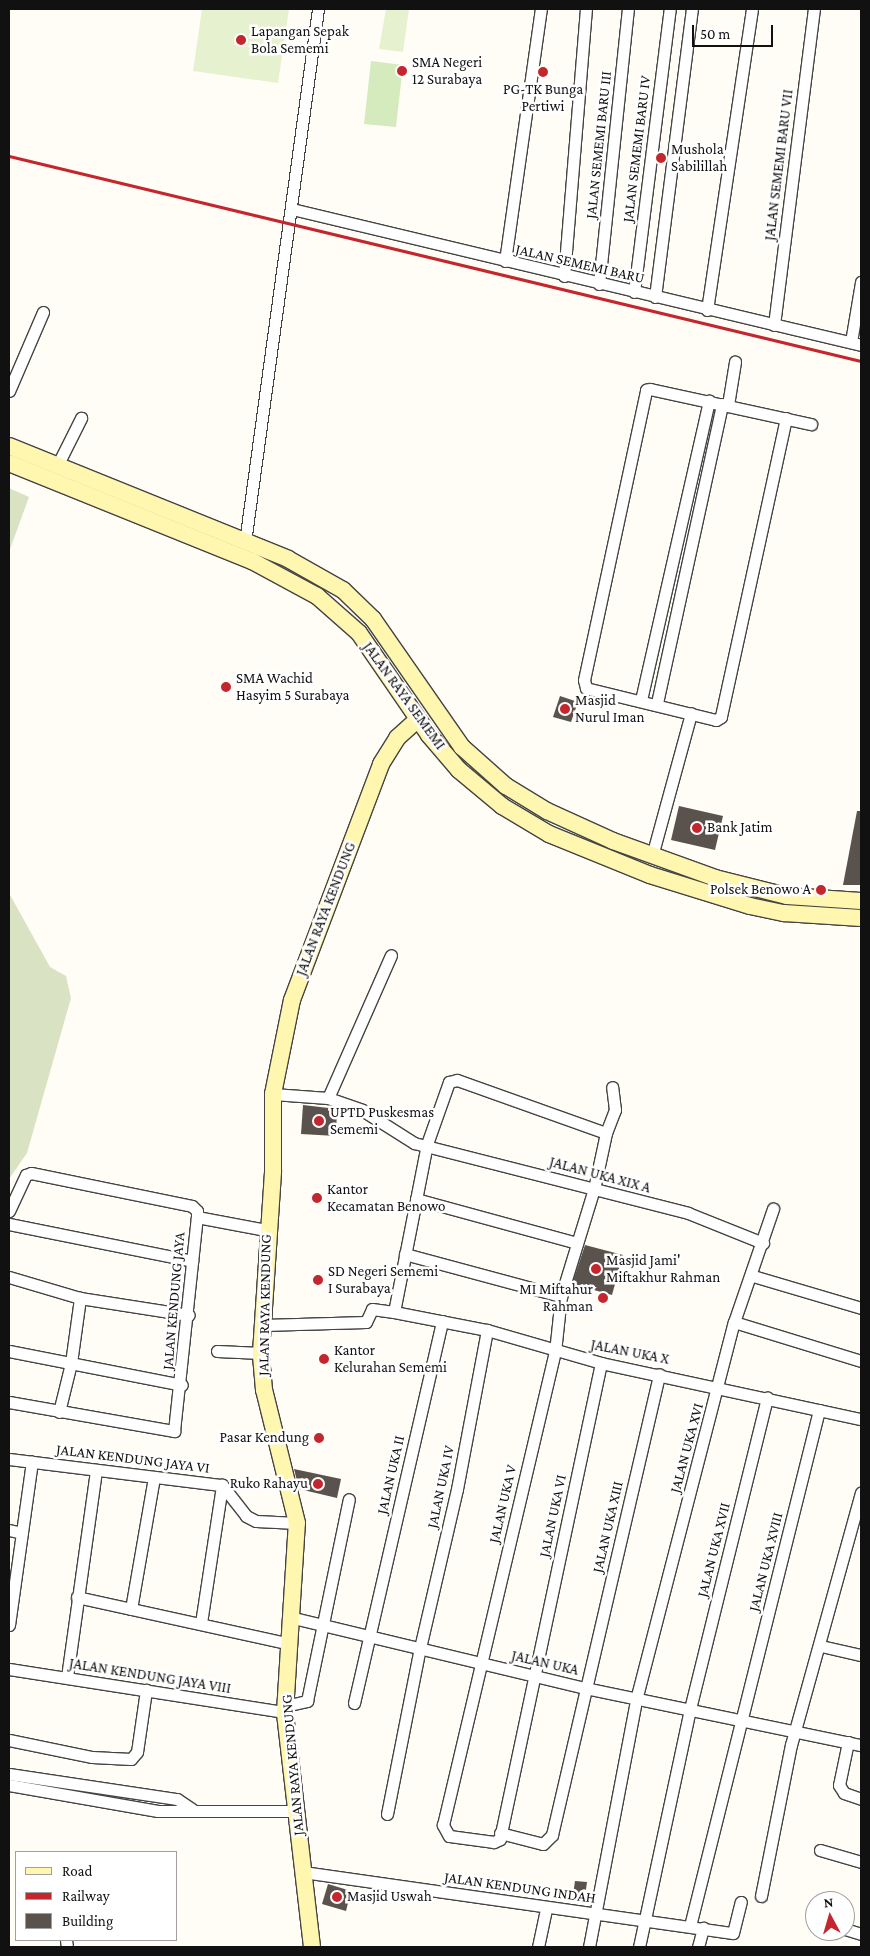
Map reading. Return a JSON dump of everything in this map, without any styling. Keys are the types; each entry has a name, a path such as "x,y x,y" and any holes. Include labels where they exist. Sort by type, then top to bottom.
{"main road":[{"name":"JALAN RAYA SEMEMI","path":"14,456 57,466 314,571 356,601 386,638 444,726 481,767 547,811 652,856 713,886 787,896 861,901"},
{"name":"JALAN RAYA SEMEMI","path":"14,456 252,561 303,586 359,633 418,719 475,785 549,834 713,886 784,913 861,918"},
{"name":"JALAN RAYA KENDUNG","path":"312,1947 285,1709 287,1643 296,1523 264,1390 261,1353 264,1325 266,1230 273,1170 273,1094 292,1000 381,764 397,738 418,719"}],"street":[{"path":"245,542 288,250 318,9"},
{"path":"505,261 541,9"},
{"path":"564,276 586,9"},
{"name":"JALAN SEMEMI BARU III","path":"600,284 628,9"},
{"name":"JALAN SEMEMI BARU IV","path":"634,292 670,9"},
{"path":"655,297 692,9"},
{"path":"707,310 752,9"},
{"name":"JALAN SEMEMI BARU VII","path":"774,325 814,9"},
{"name":"JALAN SEMEMI BARU","path":"292,209 564,276 856,344"},
{"path":"856,344 861,282"},
{"path":"9,391 43,312"},
{"path":"657,703 688,562 736,362"},
{"path":"786,418 720,717 716,720 657,703 586,688 584,683 644,393 650,388 725,404 786,418 811,424"},
{"path":"641,700 708,401"},
{"path":"57,466 81,418"},
{"path":"673,560 688,562"},
{"path":"652,856 692,713"},
{"path":"328,1098 391,955"},
{"path":"394,1312 427,1144 447,1085 452,1080 606,1133"},
{"name":"JALAN UKA V","path":"500,1837 444,1832 480,1663 555,1352 561,1296 594,1189 606,1133 615,1110 612,1087"},
{"name":"JALAN UKA XIX A","path":"273,1094 328,1098 362,1110 408,1141 427,1144 688,1213 762,1243"},
{"path":"9,1211 26,1175 31,1173 192,1206 197,1211 197,1217"},
{"path":"416,1199 577,1243"},
{"name":"JALAN UKA XVI","path":"589,1947 637,1696 734,1322 752,1276 773,1209"},
{"name":"JALAN KENDUNG JAYA","path":"59,1412 172,1432 176,1429 189,1315 197,1217 266,1230"},
{"path":"9,1224 64,1237 192,1261"},
{"path":"405,1254 561,1296"},
{"path":"752,1276 861,1308"},
{"path":"9,1277 80,1298 189,1315"},
{"path":"9,1402 59,1412 71,1363 80,1298"},
{"name":"JALAN UKA X","path":"264,1325 366,1322 372,1309 394,1312 487,1330 555,1352 601,1363 719,1385 861,1419"},
{"name":"JALAN UKA II","path":"354,1703 442,1320"},
{"path":"734,1322 861,1361"},
{"name":"JALAN UKA IV","path":"387,1814 420,1648 457,1489 487,1330"},
{"path":"9,1351 182,1385"},
{"path":"217,1351 261,1353"},
{"name":"JALAN UKA VI","path":"500,1837 601,1363"},
{"name":"JALAN UKA XIII","path":"500,1837 543,1844 549,1841 659,1374"},
{"name":"JALAN UKA XVII","path":"639,1947 642,1920 690,1709 767,1398"},
{"name":"JALAN UKA XVIII","path":"690,1926 819,1410"},
{"name":"JALAN KENDUNG JAYA VI","path":"9,1459 222,1485 246,1516 256,1520 296,1523"},
{"path":"9,1625 11,1588 22,1532 32,1462"},
{"path":"67,1677 96,1470"},
{"path":"131,1609 154,1477"},
{"path":"201,1623 222,1485"},
{"path":"761,1896 796,1731 821,1646 861,1493"},
{"path":"285,1709 307,1701 321,1625 349,1499"},
{"path":"9,1530 22,1532"},
{"path":"77,1597 287,1643"},
{"name":"JALAN UKA","path":"289,1617 585,1688 637,1696 861,1745"},
{"path":"821,1646 861,1655"},
{"name":"JALAN KENDUNG JAYA VIII","path":"9,1669 285,1709"},
{"path":"9,1740 92,1757 126,1760 137,1752 146,1690"},
{"path":"848,1742 843,1791 861,1799"},
{"path":"9,1774 158,1811 192,1808 296,1811"},
{"path":"9,1785 54,1786"},
{"path":"820,1850 861,1862"},
{"name":"JALAN KENDUNG INDAH","path":"302,1872 546,1908 734,1932 741,1902"},
{"path":"538,1947 546,1908"},
{"path":"698,1947 703,1928"}],"green space":[{"name":"Lapangan Sepak Bola Sememi","path":"202,9 289,9 278,83 193,71"},
{"path":"386,9 409,9 403,52 379,49"},
{"path":"371,61 403,65 396,127 364,124"},
{"path":"9,488 29,497 9,552"},
{"path":"9,893 50,967 66,976 71,998 27,1153 9,1179"}],"building":[{"name":"Masjid Nurul Iman","path":"560,696 578,702 571,722 553,717"},
{"name":"Bank Jatim","path":"679,806 723,816 715,850 671,840"},
{"path":"857,811 861,811 861,885 843,885"},
{"name":"UPTD Puskesmas Sememi","path":"303,1105 337,1109 336,1136 301,1134"},
{"name":"Masjid Jami' Miftakhur Rahman","path":"585,1245 623,1255 612,1295 572,1284"},
{"name":"Ruko Rahayu","path":"294,1469 341,1479 337,1498 299,1489"},
{"path":"575,1881 587,1882 585,1897 573,1895"},
{"name":"Masjid Uswah","path":"328,1884 351,1891 346,1911 322,1904"}],"railway":[{"path":"9,156 861,361"}],"place":[{"name":"Lapangan Sepak Bola Sememi","path":"241,40"},
{"name":"SMA Negeri 12 Surabaya","path":"402,71"},
{"name":"PG-TK Bunga Pertiwi","path":"543,72"},
{"name":"Mushola Sabilillah","path":"661,158"},
{"name":"SMA Wachid Hasyim 5 Surabaya","path":"226,687"},
{"name":"Masjid Nurul Iman","path":"565,709"},
{"name":"Bank Jatim","path":"697,828"},
{"name":"Polsek Benowo A","path":"821,890"},
{"name":"UPTD Puskesmas Sememi","path":"319,1121"},
{"name":"Kantor Kecamatan Benowo","path":"317,1198"},
{"name":"Masjid Jami' Miftakhur Rahman","path":"596,1269"},
{"name":"SD Negeri Sememi I Surabaya","path":"318,1280"},
{"name":"MI Miftahur Rahman","path":"603,1298"},
{"name":"Kantor Kelurahan Sememi","path":"324,1359"},
{"name":"Pasar Kendung","path":"319,1438"},
{"name":"Ruko Rahayu","path":"318,1484"},
{"name":"Masjid Uswah","path":"337,1897"}]}
